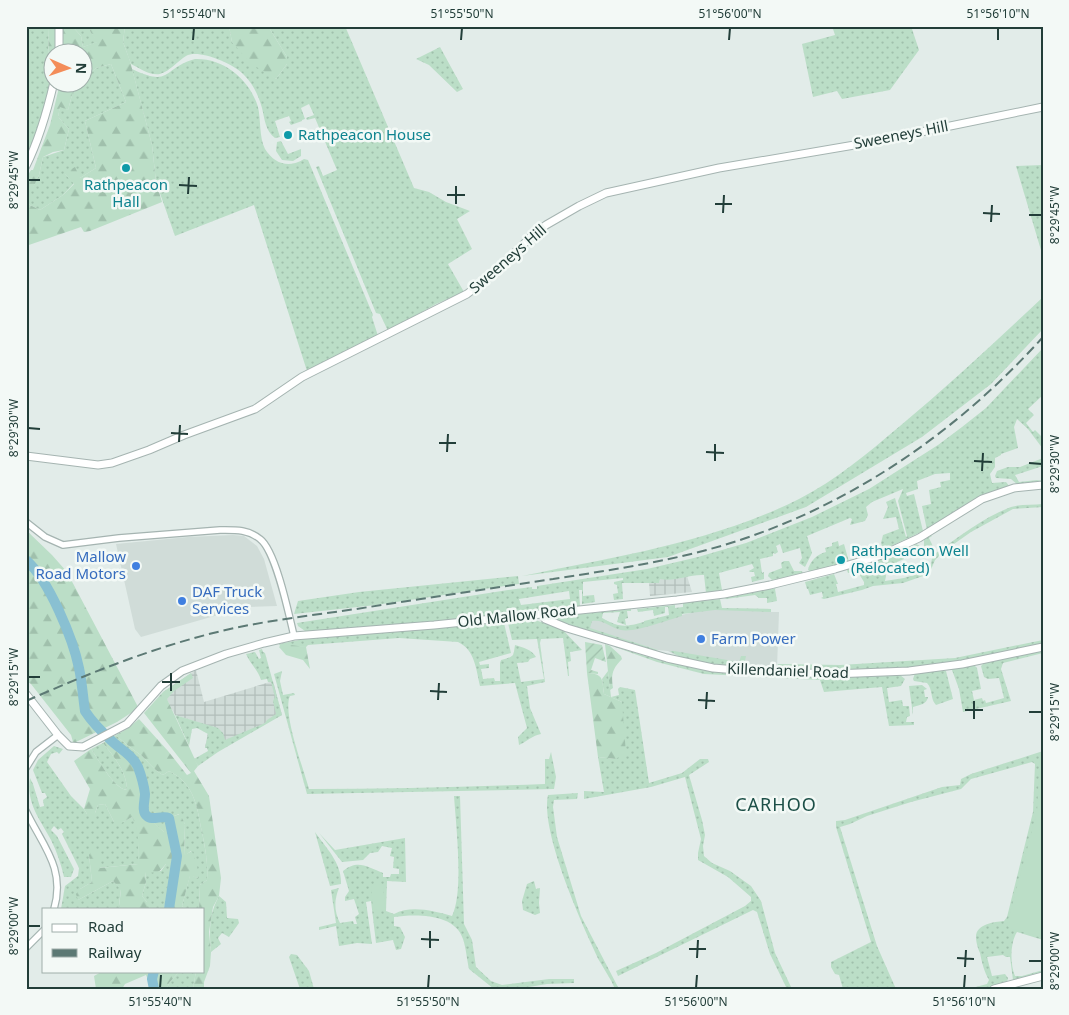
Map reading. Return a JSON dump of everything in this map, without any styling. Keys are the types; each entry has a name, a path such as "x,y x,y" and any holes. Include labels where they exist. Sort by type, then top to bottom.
{"street":[{"path":"59,26 59,42"},
{"path":"26,166 44,123 52,92"},
{"name":"Sweeneys Hill","path":"26,456 98,465 106,464 149,450 255,409 302,377 467,294 492,275 546,225 606,193 719,168 868,143 1043,107"},
{"name":"Old Mallow Road","path":"26,694 69,746 83,747 127,724 162,686 182,671 226,654 264,643 294,636 434,625 703,597 762,586 816,574 882,554 905,544 969,506 995,494 1022,487 1043,485"},
{"path":"26,522 45,538 63,545 119,538 220,530 249,532 262,540 269,551 284,595 294,636"},
{"name":"Killendaniel Road","path":"542,613 545,619 566,628 645,652 702,666 749,672 833,674 909,671 962,664 1043,647"},
{"path":"26,768 36,752 58,735"},
{"path":"26,811 53,862 57,882 54,908"},
{"path":"26,948 42,932"},
{"path":"994,989 1043,976"}],"shaded area":[{"path":"233,535 244,536 257,546 264,559 277,606 246,607 141,637 135,629 116,544"},
{"path":"687,576 692,592 650,596 649,583 659,583 660,579"},
{"name":"Farm Power","path":"714,608 771,609 771,612 779,612 777,668 741,666 675,655 668,651 658,650 587,628 589,620 602,618 613,624 625,627"},
{"path":"196,670 204,702 273,681 282,715 209,751 205,748 209,726 175,715 163,692"}],"green space":[{"path":"26,26 49,26 49,42 42,42 42,92 48,92 41,122 26,153"},
{"path":"49,26 72,26 81,36 82,42 49,42"},
{"path":"72,26 91,26 90,31 98,42 92,44 92,42 82,42 81,36"},
{"path":"91,26 125,26 123,42 130,61 152,145 156,182 162,202 90,231 84,232 81,227 26,246 26,203 40,210 63,195 74,184 64,173 75,167 80,178 96,168 85,121 126,102 111,64 96,68 92,71 92,44 97,42 90,31"},
{"path":"125,26 229,26 232,42 276,79 287,64 287,57 268,26 345,26 414,188 429,192 446,202 470,211 457,219 472,249 448,264 464,292 436,304 388,331 380,314 376,313 316,167 319,166 323,176 337,170 315,118 307,120 306,118 314,115 309,104 301,108 305,119 302,121 291,125 289,116 275,121 280,137 275,138 267,128 256,91 250,81 237,69 212,57 191,54 164,73 149,73 131,64 123,42"},
{"path":"229,26 268,26 287,57 287,64 276,79 250,63 232,42"},
{"path":"832,26 911,26 919,50 890,90 842,99 837,91 813,97 802,44 835,35"},
{"path":"440,47 463,89 457,92 429,65 416,59"},
{"path":"195,59 216,62 226,67 234,72 249,88 258,107 263,144 273,159 288,164 304,159 308,160 373,315 378,336 307,371 254,205 175,236 156,182 152,145 132,69 154,77 161,77 184,63"},
{"path":"111,64 126,102 85,121 96,168 80,178 65,174 74,183 63,195 40,210 26,203 27,183 33,187 39,175 43,157 64,150 69,129 58,117 60,106 68,110 74,92 92,92 92,71 96,68"},
{"path":"58,92 74,92 68,110 60,107 58,117 69,129 64,150 53,152 43,157 39,175 33,188 28,184 26,186 26,178 31,170 33,170 50,125"},
{"path":"281,141 288,154 301,149 301,156 293,161 282,160 276,151 277,142"},
{"path":"1043,165 1043,257 1016,166"},
{"path":"1043,297 1043,329 991,384 922,437 806,507 668,557 522,576 628,555 698,537 766,514 813,492 839,475 876,446 954,379"},
{"path":"1043,348 1043,395 1028,409 1034,415 1026,423 1033,432 1035,430 1043,438 1043,449 1028,429 1017,419 1014,427 1018,448 995,458 995,467 990,474 992,483 1006,482 1010,487 973,500 927,530 922,506 931,504 929,490 941,487 940,482 950,480 950,473 935,474 917,481 918,489 906,493 907,496 914,494 923,531 883,550 881,543 883,535 899,529 896,517 883,519 888,507 886,502 895,498 907,536 898,501 903,489 872,502 866,507 868,515 865,521 850,525 852,519 850,518 807,536 812,553 805,567 799,563 802,558 800,548 783,553 780,544 776,546 778,552 773,553 773,556 760,559 764,579 752,582 751,577 755,576 754,572 749,571 754,568 752,564 719,573 722,590 706,593 704,575 698,575 671,580 660,579 659,583 622,583 623,599 614,600 613,594 618,593 617,585 614,582 623,580 623,578 583,582 583,596 594,595 595,602 582,604 582,590 579,590 580,606 322,631 305,631 297,623 508,590 532,587 532,589 537,589 537,586 647,569 746,543 812,517 869,489 938,445 986,408","holes":["569,591 570,599 521,605 519,599"]},
{"path":"1043,458 1043,466 1015,475 1019,482 1042,481 1018,485 1011,479 996,478 995,476 997,471 1008,467 1020,467"},
{"path":"1043,504 1043,507 1013,509 971,532 944,551 935,560 930,572 926,575 903,583 873,586 824,599 821,598 823,597 822,592 810,595 807,589 805,582 834,574 838,584 836,584 838,592 864,585 856,569 857,575 853,572 848,573 847,570 894,554 916,544 920,546 915,552 904,557 893,567 889,563 884,565 885,581 904,578 930,570 932,558 930,552 921,555 924,539 932,536 929,538 936,553 972,527 1001,511 1015,506"},
{"path":"26,530 67,572 137,705 137,709 117,722 76,742 73,742 71,735 31,684 26,681"},
{"path":"838,541 839,546 844,544 849,562 811,572 808,570 814,558 826,552 825,548 832,546 832,543"},
{"path":"789,561 794,571 802,571 803,574 772,580 768,576 769,573 782,568 781,563"},
{"path":"518,576 519,584 376,605 294,614 298,601 359,592"},
{"path":"776,588 777,601 767,603 767,598 759,598 755,595 725,598"},
{"path":"720,599 722,608 771,609 771,612 715,610 682,614 682,616 634,630 621,630 604,622 592,621 590,628 658,650 654,652 573,627 556,619 558,616 631,609 631,611 627,611 626,625 617,622 620,612 603,613 602,618 618,625 627,626 669,615 668,607 665,607 665,613 654,616 653,610 638,612 637,609 675,605 675,608 683,607 683,603"},
{"path":"535,620 562,629 582,650 570,652 571,661 568,662 568,676 563,638 541,639 545,682 527,686 530,708 541,734 519,745 518,737 527,728 515,683 480,686 471,655 464,645 458,642 399,638 308,645 306,647 280,646 279,644 304,639 504,623 511,653 479,662 480,665 489,664 489,668 481,669 483,679 494,678 495,681 500,681 501,660 512,656 515,645 530,650 536,657 528,662 517,663 521,682 544,679 537,639 512,640 508,623 510,621"},
{"path":"1043,640 1043,644 994,655 906,669 765,670 708,664 685,658 670,651 739,662 741,656 746,656 744,666 777,668 778,664 840,665 955,658"},
{"path":"585,642 602,645 606,662 595,658 591,670 598,672 598,674 587,673"},
{"path":"605,644 610,646 622,659 614,669 612,676 613,688 610,690"},
{"path":"290,645 306,647 310,669 303,660 286,655 279,647"},
{"path":"614,646 671,663 730,673 803,677 900,675 905,679 901,686 887,688 889,702 902,700 903,706 909,706 910,716 907,717 906,722 914,722 914,725 889,726 882,687 824,692 820,680 704,674 657,662"},
{"path":"262,649 265,653 282,715 218,752 198,766 194,759 208,751 205,748 208,734 197,728 192,729 189,746 175,715 218,728 223,733 225,740 265,723 276,714 273,701 275,697 271,682 268,682 267,679 261,680 246,654 255,652 259,659 261,658 259,650"},
{"path":"1043,649 1043,653 1003,663 1001,669 1011,701 963,712 959,689 952,670 949,669 974,665 977,668 981,689 972,691 974,700 982,698 986,703 1004,698 999,678 988,679 984,677 981,666 984,663"},
{"path":"282,671 280,681 283,695 294,693 295,695 290,696 288,704 289,715 309,789 545,784 545,759 549,759 551,752 556,777 554,789 307,794 274,674"},
{"path":"608,671 611,697 619,695 618,689 620,687 635,690 649,783 682,773 700,759 708,759 709,762 689,775 705,835 704,856 712,863 730,871 751,886 761,901 775,953 792,989 787,989 770,954 757,912 753,910 618,976 616,971 656,953 745,906 751,901 751,897 728,877 698,860 701,839 685,777 651,787 584,799 584,791 604,792 598,757 615,759 622,702 604,694 602,679"},
{"path":"946,671 953,699 936,705 927,683 914,681 913,679 915,673"},
{"path":"191,673 193,678 174,691 167,699 198,766 194,771 209,796 221,878 219,896 213,907 209,932 210,966 204,982 204,989 193,989 196,972 205,972 205,908 199,908 200,885 207,880 205,848 194,799 185,783 178,777 169,771 163,775 160,773 116,735 139,719 187,775 191,773 144,713 163,692"},
{"path":"587,673 599,676 602,681 604,694 622,702 626,754 615,759 598,757"},
{"path":"922,685 927,689 924,690 925,697 928,697 923,704 913,707 913,715 909,686"},
{"path":"116,735 163,775 169,771 178,777 190,791 197,808 207,863 207,880 200,885 199,908 185,908 182,906 190,875 198,878 191,851 184,856 185,824 179,814 174,816 170,832 164,832 143,814 146,801 127,753 112,738"},
{"path":"112,738 132,760 140,773 146,794 144,814 164,832 170,832 174,816 180,814 185,824 184,855 192,851 199,878 190,876 182,906 185,908 164,908 173,864 166,864 157,872 145,872 146,882 142,896 147,902 147,908 122,908 119,906 121,890 113,881 78,900 76,894 80,889 92,882 89,855 92,850 96,849 99,854 100,868 138,864 137,834 132,817 118,825 114,822 105,804 98,805 93,818 84,809 90,789 74,761 91,749 102,767 117,785 127,790 122,771 103,743"},
{"path":"103,743 122,771 127,790 112,779 91,749"},
{"path":"54,746 63,749 59,754 57,752 51,754 47,762 71,796 87,814 95,813 98,805 105,804 114,822 123,822 132,817 139,835 138,864 99,868 89,855 92,882 80,889 78,900 113,881 121,889 119,905 123,908 61,908 65,886 78,876 79,868 62,834 64,832 61,828 58,830 54,826 51,830 57,836 74,869 71,877 64,877 55,849 32,804 29,787 30,778 40,807 44,806 43,800 47,797 45,793 42,793 33,770 38,760"},
{"path":"1043,751 1043,940 1017,932 1013,942 1012,966 1015,976 1043,970 1043,973 1013,980 1010,957 1003,955 987,957 992,976 1005,974 1008,978 1007,983 982,989 968,989 987,984 989,980 977,945 976,937 979,929 991,923 1004,921 1007,917 1033,812 1035,764 1032,762 971,779 961,789 911,802 840,827 877,946 896,989 843,989 839,975 835,974 831,967 831,962 871,942 836,827 836,821 845,820 942,787 960,785 961,779 971,774"},
{"path":"1043,754 1043,938 1009,928 1007,924 1037,812 1040,755"},
{"path":"578,793 577,799 554,800 553,807 557,837 581,916 619,989 615,989 600,962 574,904 556,855 550,832 547,811 548,795"},
{"path":"454,796 460,796 464,924 472,940 476,967 491,981 502,985 549,979 574,979 574,983 547,984 517,989 494,989 469,969 463,939 459,930 452,924 433,917 394,917 394,926 400,927 405,937 401,949 396,950 393,940 376,943 371,901 366,902 372,944 357,943 339,946 336,926 319,930 319,927 336,923 331,890 339,888 335,905 340,923 353,921 354,924 357,924 355,917 359,914 354,899 345,901 349,891 343,871 348,867 363,865 383,873 383,877 399,874 399,869 393,868 394,857 390,856 392,848 382,846 378,852 370,853 363,860 342,862 319,833 335,850 405,838 406,882 387,881 386,911 394,914 415,909 452,916 458,891"},
{"path":"315,832 339,869 341,884 330,886"},
{"path":"166,864 173,864 164,908 147,908 147,902 142,896 146,882 145,872 161,871"},
{"path":"534,881 536,889 540,888 540,913 535,915 523,910 522,901 527,884"},
{"path":"383,884 385,909 373,910 371,885"},
{"path":"219,896 226,902 227,918 238,919 239,923 229,937 222,933 218,938 221,944 211,952 210,923"},
{"path":"291,954 297,955 309,971 314,989 300,989 289,957"},
{"path":"101,972 179,972 169,983 167,989 152,989 146,975 125,984 122,989 96,989 94,976"},
{"path":"179,972 196,972 193,989 167,989 169,983"}],"waterway":[{"path":"26,560 43,581 66,626 79,668 85,711 102,732 136,763 145,791 145,814 152,818 169,818 177,856 169,908"},
{"path":"154,972 152,979 154,989"}],"railway":[{"path":"26,701 126,660 177,643 230,629 277,620 625,567 696,553 743,539 786,523 827,504 867,482 906,457 943,431 978,401 1043,337"}],"place":[{"name":"Rathpeacon House","path":"288,135"},
{"name":"Rathpeacon Hall","path":"126,168"},
{"name":"Rathpeacon Well (Relocated)","path":"841,560"},
{"name":"Mallow Road Motors","path":"136,566"},
{"name":"DAF Truck Services","path":"182,601"},
{"name":"Farm Power","path":"701,639"}],"district":[{"name":"CARHOO","path":"776,805"}]}
